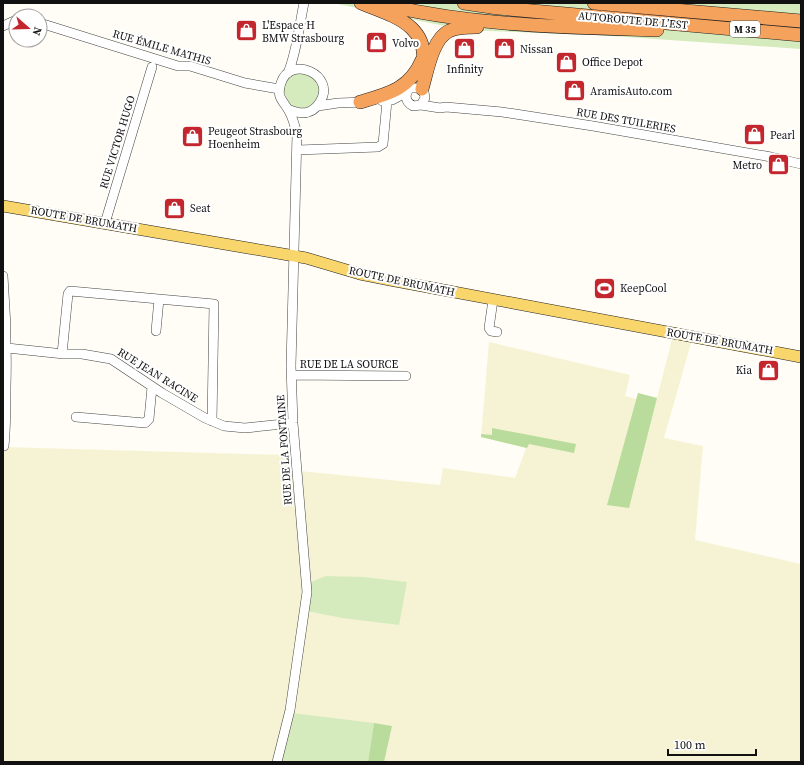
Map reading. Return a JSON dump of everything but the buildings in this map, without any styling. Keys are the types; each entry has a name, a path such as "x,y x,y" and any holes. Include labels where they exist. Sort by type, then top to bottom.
{"highway":[{"path":"361,3 402,20 419,36 422,45 423,57 417,91"},
{"path":"377,3 430,15 535,25 675,31 690,25"},
{"name":"AUTOROUTE DE L’EST","path":"464,3 498,8 801,35"},
{"name":"AUTOROUTE DE L’EST","path":"594,3 801,21"},
{"path":"417,91 435,47 440,39 449,31 466,27 525,28 535,25"},
{"path":"360,102 402,87 417,71 423,57"}],"main road":[{"name":"ROUTE DE BRUMATH","path":"3,206 306,258 378,278 801,357"}],"street":[{"path":"288,74 296,49 298,28 304,3"},
{"name":"RUE ÉMILE MATHIS","path":"48,25 178,66 190,66 245,83 279,89"},
{"path":"296,49 301,63 307,70"},
{"name":"RUE VICTOR HUGO","path":"105,223 152,67"},
{"path":"279,89 281,82 288,74 298,69 312,72 318,76 322,82 324,91 318,106"},
{"name":"RUE DE LA FONTAINE","path":"277,762 290,710 307,592 293,423 291,375 298,150 297,134 288,109 282,103 279,89"},
{"path":"324,91 338,103"},
{"path":"408,103 406,98 417,91 424,101 421,105"},
{"name":"RUE DES TUILERIES","path":"390,100 417,91 446,107"},
{"path":"298,150 378,147 383,144 390,100"},
{"name":"RUE DES TUILERIES","path":"318,106 338,103 390,100 416,106 421,105 440,108 446,107 502,112 770,156 801,164"},
{"name":"RUE DE LA FONTAINE","path":"297,134 302,117 318,106"},
{"path":"288,109 297,113 308,112"},
{"path":"3,276 7,348 6,427 4,446"},
{"path":"62,354 68,294 70,291 214,304 212,421"},
{"path":"156,331 159,299"},
{"path":"493,300 489,328 491,331 497,332"},
{"name":"RUE JEAN RACINE","path":"7,348 62,354 82,354 111,359 152,387 212,421 224,426 238,428 293,423"},
{"name":"RUE DE LA SOURCE","path":"291,375 406,376"},
{"path":"76,417 145,423 149,419 152,387"}],"shaded area":[{"path":"672,339 691,343 664,438 703,446 695,540 801,564 801,762 3,762 3,447 287,455 290,470 440,485 443,468 515,478 526,448 481,437 489,342 630,375 625,396 636,399 638,393 657,398"}],"green space":[{"path":"333,3 801,4 801,49 597,35 464,30"},
{"path":"302,71 317,79 319,90 317,99 313,104 301,108 294,107 289,103 285,97 284,85 288,77"},
{"path":"638,393 657,398 629,508 607,505"},
{"path":"492,428 576,444 574,453 529,444 527,448 481,437 481,434 492,435"},
{"path":"326,576 363,577 407,582 399,625 342,618 307,611 311,582"},
{"path":"292,713 374,723 368,762 279,762"},
{"path":"374,723 392,726 384,762 368,762"}],"place":[{"name":"L'Espace H BMW Strasbourg","path":"247,31"},
{"name":"Volvo","path":"377,43"},
{"name":"Infinity","path":"465,49"},
{"name":"Nissan","path":"504,49"},
{"name":"Office Depot","path":"567,62"},
{"name":"AramisAuto.com","path":"574,91"},
{"name":"Pearl","path":"755,135"},
{"name":"Peugeot Strasbourg Hoenheim","path":"193,137"},
{"name":"Metro","path":"778,165"},
{"name":"Seat","path":"174,208"},
{"name":"KeepCool","path":"604,288"},
{"name":"Kia","path":"768,370"}]}
